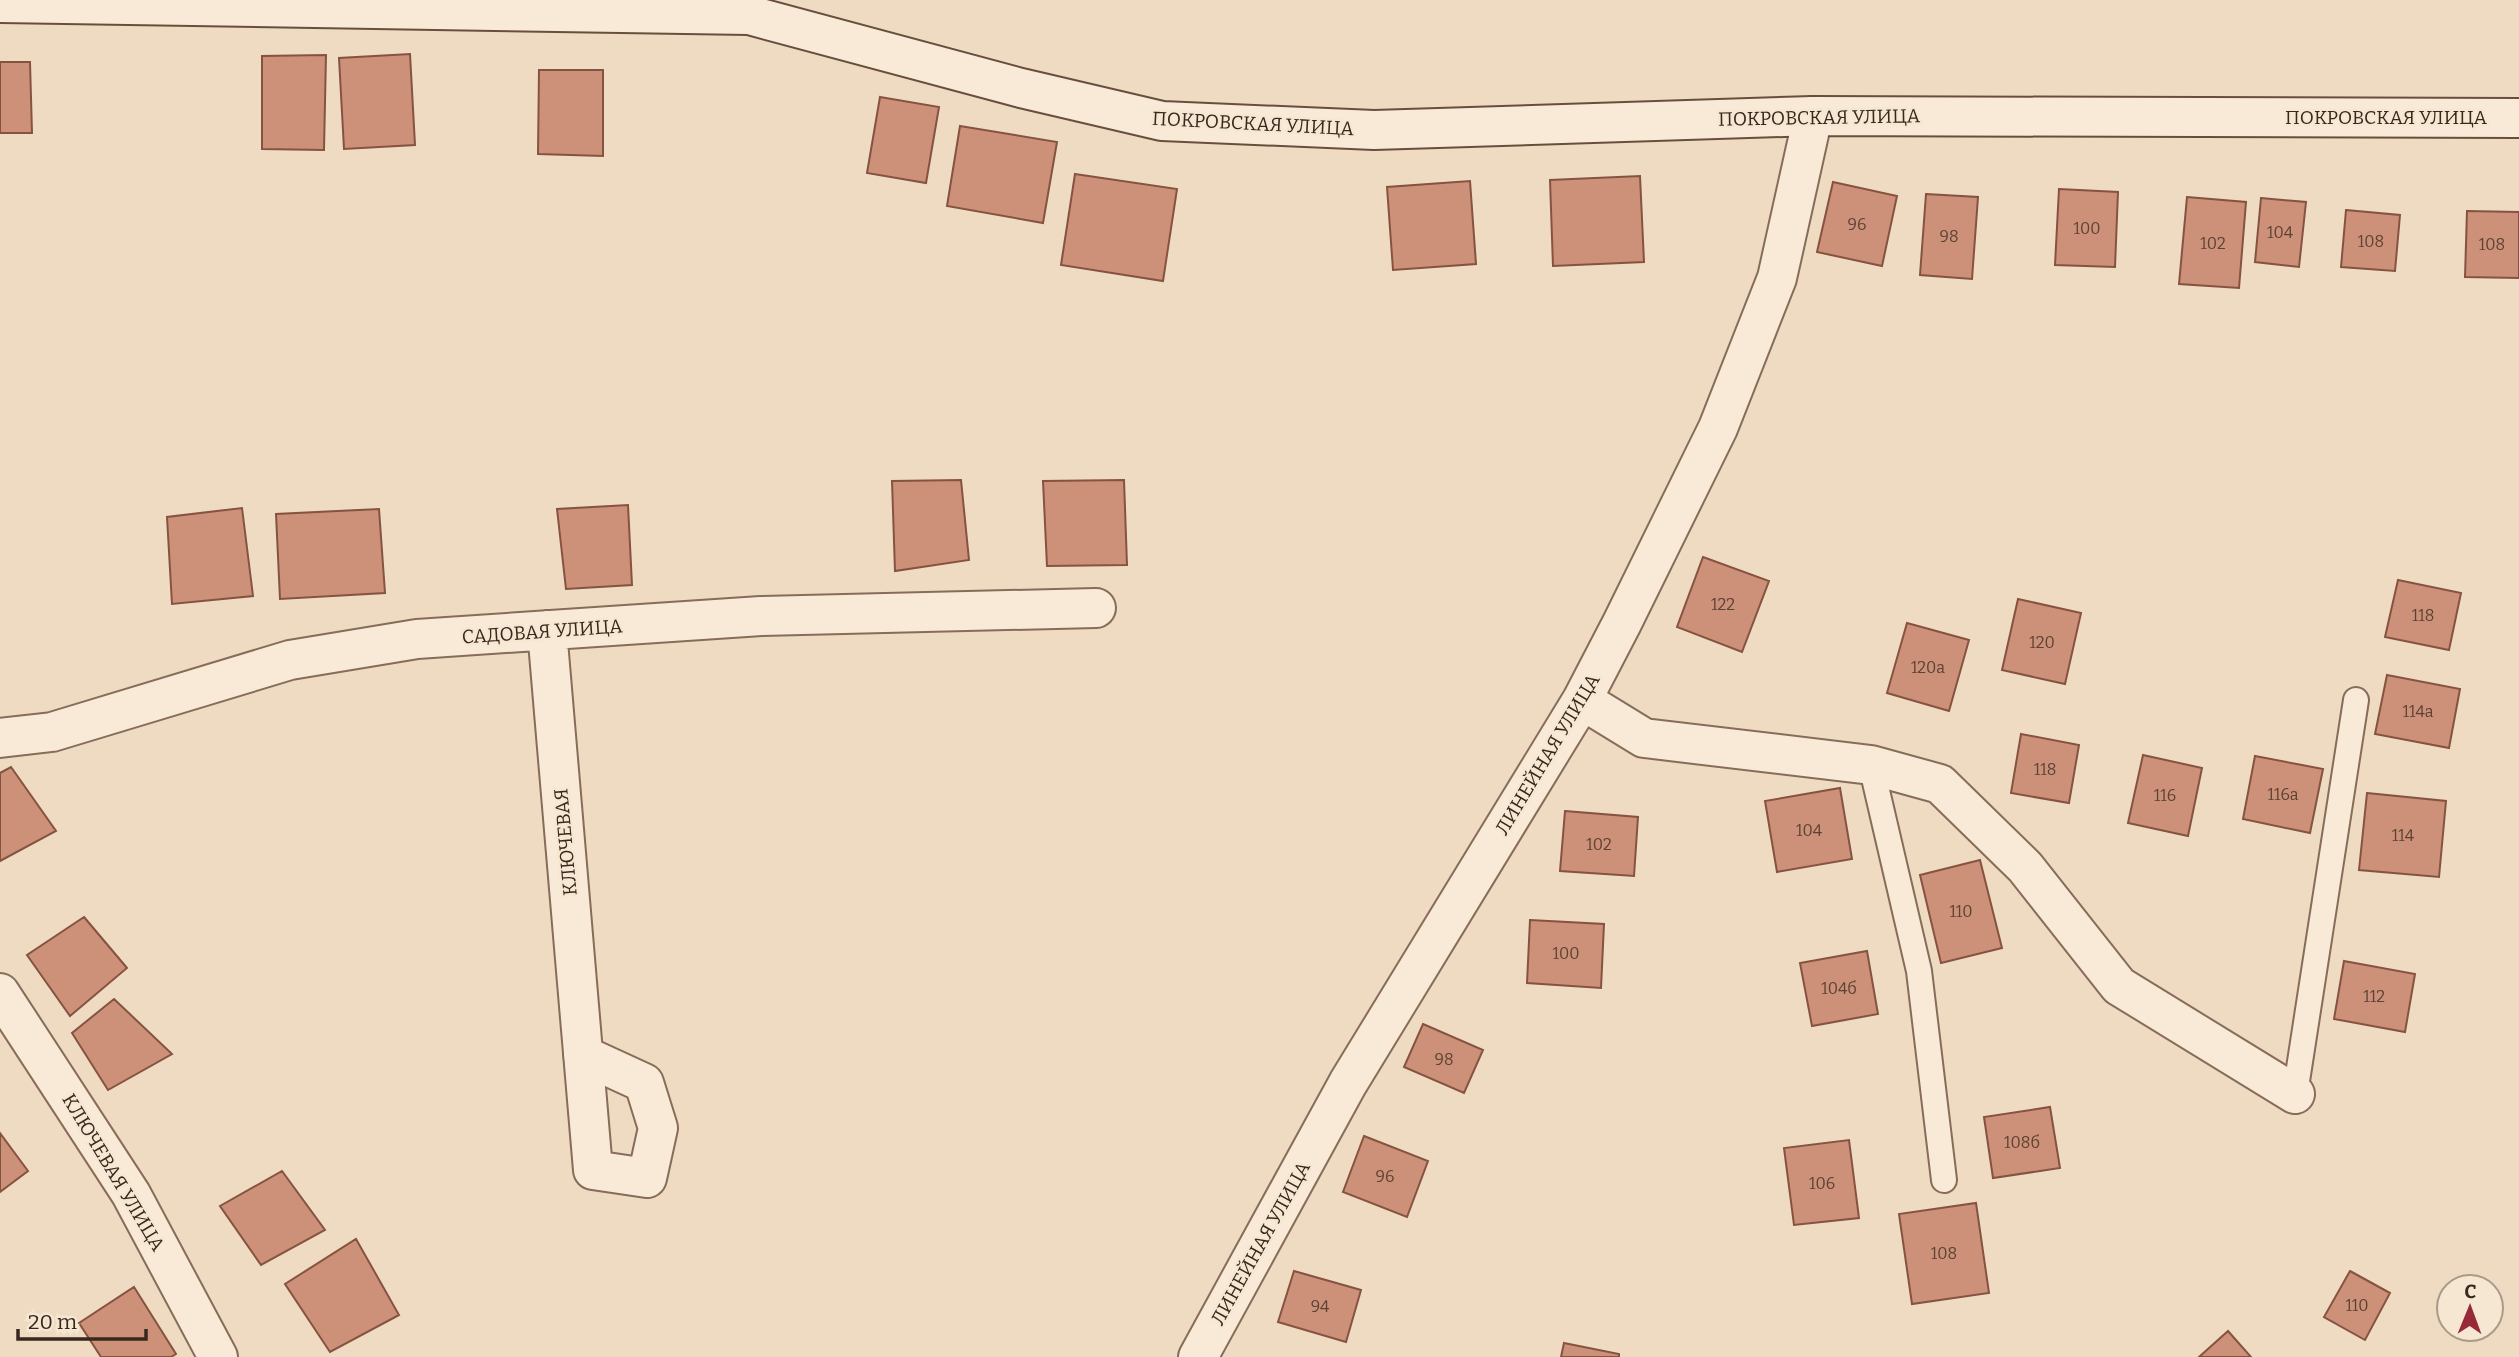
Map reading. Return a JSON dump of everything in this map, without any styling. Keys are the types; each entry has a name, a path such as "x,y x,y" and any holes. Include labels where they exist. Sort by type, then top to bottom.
{"street":[{"name":"ПОКРОВСКАЯ УЛИЦА","path":"0,3 748,7 1021,88 1162,121 1374,130 1814,116 2519,118"},
{"name":"ЛИНЕЙНАЯ УЛИЦА","path":"1198,1357 1348,1083 1582,700 1718,428 1777,278 1814,116"},
{"name":"САДОВАЯ УЛИЦА","path":"0,738 52,732 290,660 418,639 761,616 1096,608"},
{"name":"КЛЮЧЕВАЯ","path":"547,630 583,1055"},
{"path":"1582,700 1644,738 1871,765 1940,784 2025,867 2119,986 2295,1094"},
{"name":"КЛЮЧЕВАЯ УЛИЦА","path":"0,993 131,1194 218,1357"}],"lane":[{"path":"2295,1094 2356,700"},
{"path":"1871,765 1919,971 1944,1180"}],"building":[{"path":"410,54 415,145 344,149 339,58"},
{"path":"326,55 324,150 262,149 262,56"},
{"path":"0,62 30,62 32,133 0,133"},
{"path":"539,70 603,70 603,156 538,154"},
{"path":"880,97 939,107 926,183 867,173"},
{"path":"960,126 1057,142 1043,223 947,206"},
{"path":"1075,174 1177,189 1163,281 1061,265"},
{"path":"1640,176 1644,262 1553,266 1550,180"},
{"path":"1470,181 1476,264 1393,270 1387,187"},
{"path":"1833,182 1897,196 1882,266 1817,252"},
{"path":"2059,189 2118,192 2115,267 2055,265"},
{"path":"1926,194 1978,197 1972,279 1920,275"},
{"path":"2187,197 2246,202 2239,288 2179,284"},
{"path":"2261,198 2306,202 2299,267 2255,262"},
{"path":"2346,210 2400,215 2395,271 2341,267"},
{"path":"2467,211 2519,212 2519,278 2465,277"},
{"path":"961,480 969,560 895,571 892,481"},
{"path":"1124,480 1127,565 1047,566 1043,481"},
{"path":"628,505 632,585 566,589 557,509"},
{"path":"242,508 253,596 172,604 167,517"},
{"path":"379,509 385,593 280,599 276,514"},
{"path":"1703,557 1769,581 1742,652 1677,627"},
{"path":"2398,580 2461,593 2449,650 2385,637"},
{"path":"2018,599 2081,613 2065,684 2002,670"},
{"path":"1907,623 1969,640 1949,711 1887,693"},
{"path":"2387,675 2460,689 2449,748 2375,734"},
{"path":"2021,734 2079,745 2069,803 2011,793"},
{"path":"2143,755 2202,768 2188,836 2128,823"},
{"path":"2255,756 2323,769 2310,833 2243,819"},
{"path":"11,767 56,831 0,861 0,773"},
{"path":"1840,788 1852,859 1777,872 1765,801"},
{"path":"2367,793 2446,801 2439,877 2359,870"},
{"path":"1565,811 1638,817 1634,876 1560,871"},
{"path":"1980,860 2002,948 1941,963 1920,875"},
{"path":"84,917 127,968 70,1016 27,955"},
{"path":"1530,920 1604,924 1601,988 1527,983"},
{"path":"1867,951 1878,1014 1812,1026 1800,963"},
{"path":"2344,961 2415,974 2405,1032 2334,1019"},
{"path":"114,999 172,1054 108,1090 72,1033"},
{"path":"1423,1024 1483,1050 1464,1093 1404,1067"},
{"path":"2050,1107 2060,1168 1993,1178 1984,1117"},
{"path":"0,1133 28,1171 0,1192"},
{"path":"1364,1136 1428,1161 1407,1217 1343,1192"},
{"path":"1849,1140 1859,1218 1794,1225 1784,1148"},
{"path":"282,1171 325,1230 261,1265 220,1206"},
{"path":"1976,1203 1989,1293 1912,1304 1899,1214"},
{"path":"356,1239 399,1315 330,1352 285,1284"},
{"path":"1294,1271 1361,1290 1346,1342 1278,1322"},
{"path":"2350,1271 2390,1293 2365,1340 2324,1317"},
{"path":"134,1287 176,1354 171,1357 101,1357 79,1323"},
{"path":"2228,1331 2251,1357 2199,1357"},
{"path":"1564,1343 1619,1354 1619,1357 1561,1357"}]}
